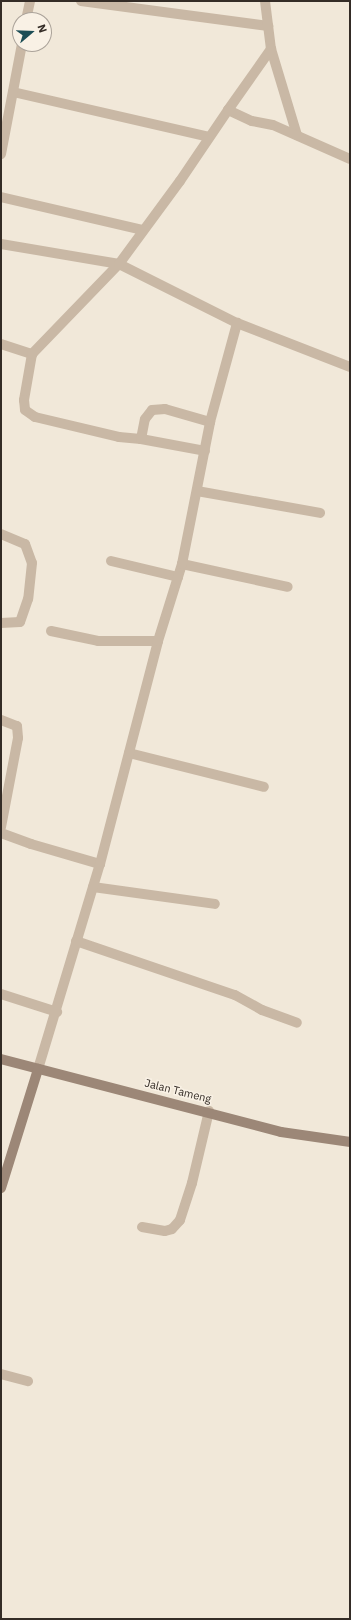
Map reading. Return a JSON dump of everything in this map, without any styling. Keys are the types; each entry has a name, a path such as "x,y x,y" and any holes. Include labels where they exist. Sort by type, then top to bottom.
{"street":[{"path":"28,12 30,1"},
{"path":"81,1 268,26"},
{"path":"265,1 271,48 297,135"},
{"path":"204,451 141,439 119,437 35,417 25,410 32,354 119,264 180,181 271,48"},
{"path":"1,154 20,52"},
{"path":"13,92 209,137"},
{"path":"228,110 297,135 350,159"},
{"path":"1,197 143,230"},
{"path":"1,244 119,264 237,323 350,367"},
{"path":"1,1188 57,1012 76,941 100,864 158,641 182,564 210,422 237,323"},
{"path":"1,344 32,354"},
{"path":"141,439 145,420 152,410 165,409 210,422"},
{"path":"197,491 320,513"},
{"path":"1,534 24,544 32,563 28,599 20,622 1,623"},
{"path":"111,561 178,577"},
{"path":"182,564 288,587"},
{"path":"51,631 98,641 158,641"},
{"path":"1,720 16,726 18,738 1,827"},
{"path":"129,753 264,787"},
{"path":"1,833 31,844 100,864"},
{"path":"93,887 215,904"},
{"path":"76,941 235,995 262,1010 297,1023"},
{"path":"1,994 57,1012"},
{"name":"Jalan Tameng","path":"1,1059 209,1111 281,1132 350,1142"},
{"path":"142,1227 165,1231 172,1229 180,1220 192,1183 209,1111"},
{"path":"1,1374 28,1382"}]}
